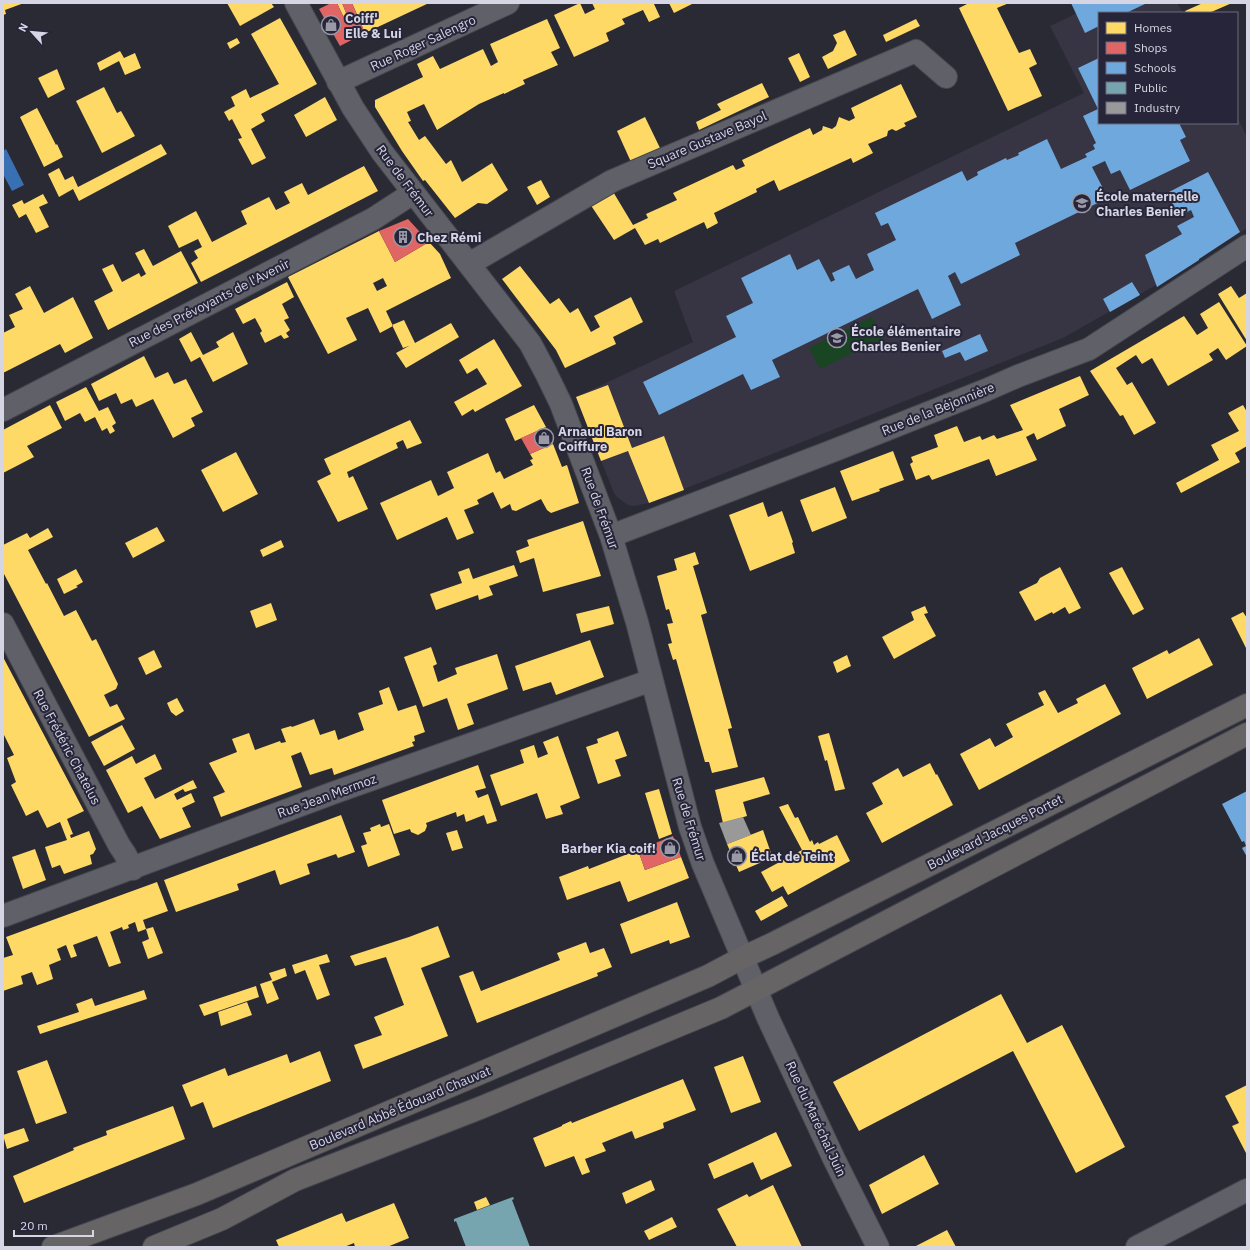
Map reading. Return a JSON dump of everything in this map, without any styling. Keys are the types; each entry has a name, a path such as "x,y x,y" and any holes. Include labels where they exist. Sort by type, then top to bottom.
{"main road":[{"name":"Boulevard Jacques Portet","path":"742,958 1247,705"},
{"path":"756,990 1247,734"},
{"name":"Boulevard Abbé Édouard Chauvat","path":"53,1247 197,1194 708,976 742,958"},
{"name":"Boulevard Abbé Édouard Chauvat","path":"154,1247 222,1219 295,1180 495,1102 721,1008 756,990"}],"street":[{"name":"Rue de Frémur","path":"296,3 353,108 382,152 530,343 546,373 570,427 611,536 637,622 690,827 703,864 756,990"},
{"name":"Rue Roger Salengro","path":"338,82 508,3"},
{"name":"Square Gustave Bayol","path":"469,264 612,181 916,50 946,77"},
{"name":"Rue des Prévoyants de l'Avenir","path":"3,410 372,219 413,193"},
{"name":"Rue de la Béjonnière","path":"611,536 842,447 1089,349 1247,246"},
{"name":"Rue Frédéric Chatelus","path":"3,624 133,869"},
{"name":"Rue Jean Mermoz","path":"3,916 133,869 333,793 652,680"},
{"name":"Rue du Maréchal Juin","path":"756,990 834,1159 878,1247"},
{"path":"1137,1247 1247,1190"}],"shaded area":[{"path":"1098,3 1177,3 1182,12 1098,12 1098,124 1238,124 1238,119 1247,137 1247,228 1157,287 1156,285 1063,338 649,503 634,506 628,505 617,497 614,493 576,397 693,342 674,291 1084,93 1050,26"}],"green space":[{"path":"872,317 883,338 820,369 809,348"}],"water":[{"path":"6,149 24,185 12,191 3,174 3,151"}],"building: Homes":[{"path":"3,3 24,3 5,10 6,14 3,15"},
{"path":"227,3 271,3 274,7 240,26"},
{"path":"337,3 342,3 347,15 343,16"},
{"path":"352,3 429,3 365,33"},
{"path":"580,3 585,14 595,9 592,3 657,3 654,4 660,17 649,22 643,10 622,19 625,24 606,33 609,41 574,57 554,15"},
{"path":"669,3 694,3 674,13"},
{"path":"969,3 1009,3 997,8 1019,53 1030,49 1037,64 1029,68 1042,96 1008,111 959,8"},
{"path":"1203,3 1232,3 1211,12 1185,11"},
{"path":"280,18 317,84 261,114 265,121 251,129 266,158 252,165 238,139 242,138 232,119 229,121 224,112 235,106 231,97 246,89 250,98 279,84 251,34"},
{"path":"547,19 560,48 551,52 558,65 523,80 525,84 479,104 437,130 424,104 407,112 411,121 408,122 419,140 425,136 446,164 451,160 462,182 492,163 508,190 487,204 478,203 455,218 425,180 423,181 402,151 375,107 375,100 423,77 417,64 433,56 440,69 483,49 491,66 498,62 490,44"},
{"path":"916,19 920,26 886,42 883,35"},
{"path":"845,30 857,55 828,69 822,57 833,51 837,43 833,35"},
{"path":"237,38 240,43 230,49 227,43"},
{"path":"120,51 124,58 135,53 141,68 125,75 119,61 100,71 97,63"},
{"path":"799,53 810,77 800,82 788,58"},
{"path":"57,69 65,89 48,98 38,78"},
{"path":"762,83 769,97 699,130 696,122 721,110 717,104"},
{"path":"901,84 917,117 904,123 906,126 896,131 892,129 888,131 887,136 868,144 873,153 853,163 851,158 779,191 774,180 756,189 757,192 714,213 718,223 707,229 704,222 660,243 658,239 645,245 635,228 614,240 590,204 612,190 633,225 648,218 646,214 677,200 673,193 733,165 736,170 745,166 742,160 810,128 813,135 822,130 823,126 832,129 836,126 839,117 849,121 855,118 851,108"},
{"path":"104,87 117,113 121,111 135,136 102,153 76,101"},
{"path":"325,97 337,120 306,137 294,115"},
{"path":"37,108 63,157 44,167 20,117"},
{"path":"645,117 660,148 631,162 617,131"},
{"path":"161,144 167,154 79,201 73,189 59,197 48,174 59,168 65,180 73,176 78,187"},
{"path":"364,166 378,191 201,282 191,263 198,258 194,251 202,247 198,239 179,248 168,226 196,211 212,242 247,224 241,211 269,197 276,210 290,203 284,192 302,183 308,195"},
{"path":"541,180 550,197 537,205 527,187"},
{"path":"43,194 48,203 39,207 49,227 36,233 26,214 19,218 12,205 22,200 24,204"},
{"path":"379,231 395,262 429,242 440,254 451,278 386,311 393,326 380,333 368,308 346,318 357,340 328,354 288,277","holes":["383,278 387,286 377,291 373,283"]},
{"path":"144,249 153,266 181,251 198,283 108,330 94,301 113,291 102,269 113,264 122,282 139,273 141,277 146,274 135,253"},
{"path":"520,266 550,304 559,298 570,313 578,308 591,332 600,327 594,316 631,297 643,322 613,337 616,344 565,368 556,350 502,279"},
{"path":"287,282 294,297 282,304 289,318 284,320 290,330 286,333 289,337 284,339 281,335 265,343 260,333 262,331 255,318 243,324 235,309"},
{"path":"30,286 44,313 73,297 93,338 65,353 60,344 3,373 3,333 15,327 9,315 23,309 15,294"},
{"path":"1231,286 1239,298 1247,293 1247,341 1218,294"},
{"path":"1219,302 1247,346 1226,360 1218,348 1209,354 1213,360 1168,386 1152,358 1142,364 1136,355 1116,368 1127,385 1132,382 1156,423 1134,435 1123,415 1120,416 1090,371 1184,316 1197,335 1208,328 1200,314"},
{"path":"404,320 415,343 451,323 459,337 406,368 396,353 409,346 403,348 392,325"},
{"path":"191,332 203,355 219,347 216,342 233,332 248,364 213,382 200,357 191,362 179,339"},
{"path":"494,339 522,386 475,412 473,409 462,416 454,402 487,384 477,368 467,374 459,360"},
{"path":"144,356 155,378 168,372 174,384 186,379 203,412 191,418 195,426 173,438 153,399 136,407 132,399 121,404 116,393 99,401 91,384"},
{"path":"1080,376 1089,395 1059,409 1066,426 1037,440 1034,433 1026,437 1037,460 996,476 989,459 932,480 929,475 916,480 910,464 913,462 911,457 938,447 934,435 957,426 964,442 980,436 982,440 994,435 997,439 1023,430 1010,405"},
{"path":"608,385 632,448 664,436 684,490 649,503 628,451 601,461 576,397"},
{"path":"86,387 99,411 108,407 116,423 112,426 115,431 110,434 107,428 102,431 95,417 85,422 80,413 65,421 56,402"},
{"path":"50,405 62,428 27,446 34,457 3,473 3,430"},
{"path":"534,405 546,427 515,441 505,419"},
{"path":"1243,405 1247,412 1247,446 1235,453 1240,462 1181,493 1176,483 1219,460 1211,445 1239,431 1228,413"},
{"path":"410,420 422,443 407,449 403,440 396,443 398,448 347,472 349,478 353,476 368,509 338,522 317,481 331,474 324,459"},
{"path":"553,444 562,467 567,465 579,503 551,513 547,510 541,499 516,511 512,510 510,504 501,509 493,492 477,500 479,504 464,510 474,533 457,540 447,517 397,540 380,503 431,480 438,496 454,488 447,472 488,453 496,473 500,471 504,479 533,465 530,460 533,459 530,454"},
{"path":"893,451 904,480 879,489 880,491 852,501 840,471"},
{"path":"236,452 258,494 223,512 201,470"},
{"path":"835,487 847,518 812,532 800,500"},
{"path":"763,502 768,517 782,511 793,542 795,553 750,571 729,515"},
{"path":"583,521 601,576 543,592 534,558 520,563 516,551 529,546 527,540"},
{"path":"157,527 165,541 133,558 125,543"},
{"path":"48,528 53,537 28,550 64,616 76,610 92,641 96,639 118,684 116,689 104,695 110,707 117,704 125,719 89,737 3,572 3,545 27,533 30,538"},
{"path":"281,540 284,547 263,557 260,550"},
{"path":"695,552 699,564 693,566 707,613 701,615 732,728 728,729 738,767 712,773 709,762 705,762 676,659 673,660 668,644 672,643 667,624 673,623 669,609 666,610 657,576 677,570 674,559"},
{"path":"514,565 518,576 489,586 493,595 479,600 478,595 436,610 430,594 462,583 458,572 469,568 473,579"},
{"path":"1060,567 1081,608 1069,614 1065,607 1053,614 1052,612 1035,621 1019,592 1037,583 1040,578"},
{"path":"1122,567 1144,609 1133,615 1109,573"},
{"path":"76,569 83,582 76,586 78,587 64,594 57,579"},
{"path":"271,603 277,620 256,628 250,611"},
{"path":"609,606 614,624 581,633 576,614"},
{"path":"925,606 928,613 924,614 936,636 894,659 882,637 914,620 911,612"},
{"path":"1243,612 1247,618 1247,650 1231,618"},
{"path":"1199,638 1213,665 1147,699 1132,668 1167,650 1169,654"},
{"path":"590,640 604,677 556,695 551,682 523,691 515,666"},
{"path":"431,647 437,664 433,666 438,682 457,674 455,668 497,654 508,689 467,704 474,724 458,730 447,698 423,707 404,657"},
{"path":"154,650 162,667 146,675 138,658"},
{"path":"847,655 851,666 837,673 833,662"},
{"path":"3,657 84,811 67,819 73,834 70,835 71,838 89,831 96,849 93,854 90,855 92,864 64,874 60,865 52,868 45,847 67,840 60,822 47,828 38,810 26,816 11,785 16,782 7,758 14,755 3,733"},
{"path":"1105,684 1121,714 979,790 960,754 990,738 995,747 1013,737 1006,724 1044,705 1038,693 1045,690 1058,713 1078,703 1076,699"},
{"path":"389,687 398,711 416,705 425,732 414,736 415,741 412,742 414,746 334,775 332,768 310,775 301,752 291,756 302,787 221,817 213,797 225,792 209,763 237,752 232,739 249,733 255,750 280,741 281,743 286,742 281,729 292,727 314,719 320,735 335,730 338,740 364,730 358,713 383,704 379,691"},
{"path":"177,698 184,711 176,716 171,712 167,703"},
{"path":"122,725 135,749 104,766 91,742"},
{"path":"618,731 627,756 615,760 621,776 598,784 586,747 598,743 597,739"},
{"path":"829,733 845,789 835,791 827,760 825,761 818,736"},
{"path":"558,736 580,798 560,806 563,814 546,819 537,793 501,806 490,775 524,763 520,750 534,745 538,758 548,754 543,742"},
{"path":"155,754 162,769 144,778 155,799 193,780 197,788 185,792 183,789 174,794 177,800 191,793 195,802 182,808 191,827 160,839 142,806 128,813 106,770 132,756 136,764"},
{"path":"930,763 953,805 882,843 866,813 883,804 872,783 898,768 903,777"},
{"path":"478,765 486,788 475,791 478,798 488,794 497,821 487,824 484,815 466,822 464,814 457,817 456,812 426,823 427,826 425,831 418,835 411,832 410,829 394,834 382,800"},
{"path":"764,777 770,794 743,802 747,816 723,823 715,790"},
{"path":"659,789 672,834 659,839 645,793"},
{"path":"788,804 795,818 798,817 810,842 812,840 814,845 818,842 819,844 837,835 850,861 788,895 783,886 772,892 761,872 802,850 779,807"},
{"path":"341,815 355,852 338,858 336,854 307,864 310,874 280,885 275,870 237,884 239,890 176,912 164,880"},
{"path":"380,824 381,827 389,824 400,855 368,867 361,846 367,844 363,833 371,831 370,828"},
{"path":"457,830 463,848 452,851 446,833"},
{"path":"763,830 772,856 739,872 727,844"},
{"path":"35,849 46,880 23,889 12,857"},
{"path":"638,850 645,870 681,857 689,878 628,902 620,881 567,900 559,877 588,866 589,869"},
{"path":"157,882 168,911 143,920 146,929 138,932 135,922 128,925 129,928 123,930 122,927 110,932 121,963 109,967 97,936 73,945 77,956 71,958 66,945 57,949 61,960 49,965 53,979 37,985 32,972 21,976 23,984 3,991 3,958 13,955 6,937"},
{"path":"782,896 788,906 761,921 755,911"},
{"path":"677,902 690,937 670,944 669,940 631,954 620,924"},
{"path":"438,926 450,957 421,968 448,1036 363,1069 354,1045 382,1035 374,1017 404,1005 386,957 355,966 350,956"},
{"path":"153,927 163,953 148,959 142,942 149,939 146,929"},
{"path":"586,942 590,953 604,948 612,967 597,973 598,976 477,1023 459,976 473,971 481,991 560,960 557,953"},
{"path":"327,954 330,962 319,965 330,995 317,1000 305,970 295,974 292,965"},
{"path":"285,968 287,976 272,982 279,999 267,1004 260,984 272,980 269,973"},
{"path":"256,986 259,997 204,1016 199,1005"},
{"path":"144,990 147,999 40,1034 37,1026 79,1012 76,1004 92,998 95,1006"},
{"path":"1001,994 1027,1043 1062,1025 1125,1147 1076,1173 1013,1051 859,1131 833,1082"},
{"path":"247,1002 252,1015 221,1026 218,1012"},
{"path":"320,1051 331,1081 213,1128 203,1102 191,1107 182,1085 225,1068 228,1076 287,1054 290,1063"},
{"path":"743,1056 761,1102 731,1113 714,1067"},
{"path":"47,1060 67,1113 36,1124 17,1071"},
{"path":"683,1079 696,1110 663,1123 664,1128 635,1139 632,1131 602,1143 606,1151 585,1159 590,1172 582,1175 574,1156 545,1167 533,1138 571,1121 572,1123"},
{"path":"1247,1085 1247,1155 1232,1126 1239,1123 1225,1096"},
{"path":"173,1106 185,1139 24,1203 13,1176 74,1150 73,1148 107,1135 106,1131"},
{"path":"24,1128 29,1141 7,1149 3,1135"},
{"path":"776,1132 792,1166 761,1180 753,1162 714,1179 708,1164"},
{"path":"924,1155 939,1184 882,1214 869,1185"},
{"path":"651,1180 655,1190 626,1204 622,1193"},
{"path":"773,1185 802,1247 737,1247 717,1209 747,1194 749,1197"},
{"path":"486,1197 490,1205 477,1210 474,1202"},
{"path":"394,1203 409,1238 387,1247 355,1247 354,1243 344,1247 279,1247 276,1240 342,1213 346,1222"},
{"path":"672,1217 677,1227 649,1240 644,1231"},
{"path":"947,1230 956,1247 914,1247"}],"building: Shops":[{"path":"331,3 337,3 343,16 347,15 342,3 352,3 365,33 340,46 319,9"},
{"name":"Chez Rémi","path":"408,219 429,242 395,262 379,231"},
{"path":"546,427 553,444 530,454 521,438"},
{"path":"673,836 681,857 645,870 638,850"}],"building: Schools":[{"path":"1071,3 1145,4 1128,12 1098,12 1098,26 1085,33"},
{"path":"1098,58 1098,109 1078,68"},
{"path":"1098,109 1098,124 1180,124 1186,137 1180,140 1190,161 1130,190 1120,170 1111,174 1105,161 1092,167 1108,198 1015,243 1020,255 961,284 955,272 948,276 961,305 932,319 918,289 772,360 780,377 751,390 743,374 659,415 643,382 736,337 726,316 753,303 741,278 790,254 797,270 819,259 831,282 835,280 832,273 849,265 856,279 874,270 867,254 896,240 888,223 881,226 875,213 962,171 967,181 978,175 977,172 1006,158 1007,160 1019,155 1018,153 1047,139 1061,169 1087,157 1085,154 1095,149 1093,145 1096,143 1083,116"},
{"path":"1208,172 1240,232 1157,287 1145,255 1182,234 1177,226 1194,217 1191,210 1179,216 1167,193"},
{"path":"1132,282 1140,295 1110,312 1103,299"},
{"path":"980,334 988,351 965,361 960,352 945,358 942,351"},
{"path":"1247,791 1247,857 1242,848 1246,846 1244,841 1242,842 1222,804"}],"building: Public":[{"path":"513,1197 514,1199 512,1200 530,1247 466,1247 454,1219"}],"building: Industry":[{"path":"743,817 751,835 727,844 719,823"}],"place":[{"name":"Coiff' Elle & Lui","path":"331,25"},
{"name":"École maternelle Charles Benier","path":"1082,203"},
{"name":"Chez Rémi","path":"403,237"},
{"name":"École élémentaire Charles Benier","path":"837,338"},
{"name":"Arnaud Baron Coiffure","path":"544,438"},
{"name":"Barber Kia coif!","path":"670,848"},
{"name":"Éclat de Teint","path":"737,856"}]}
